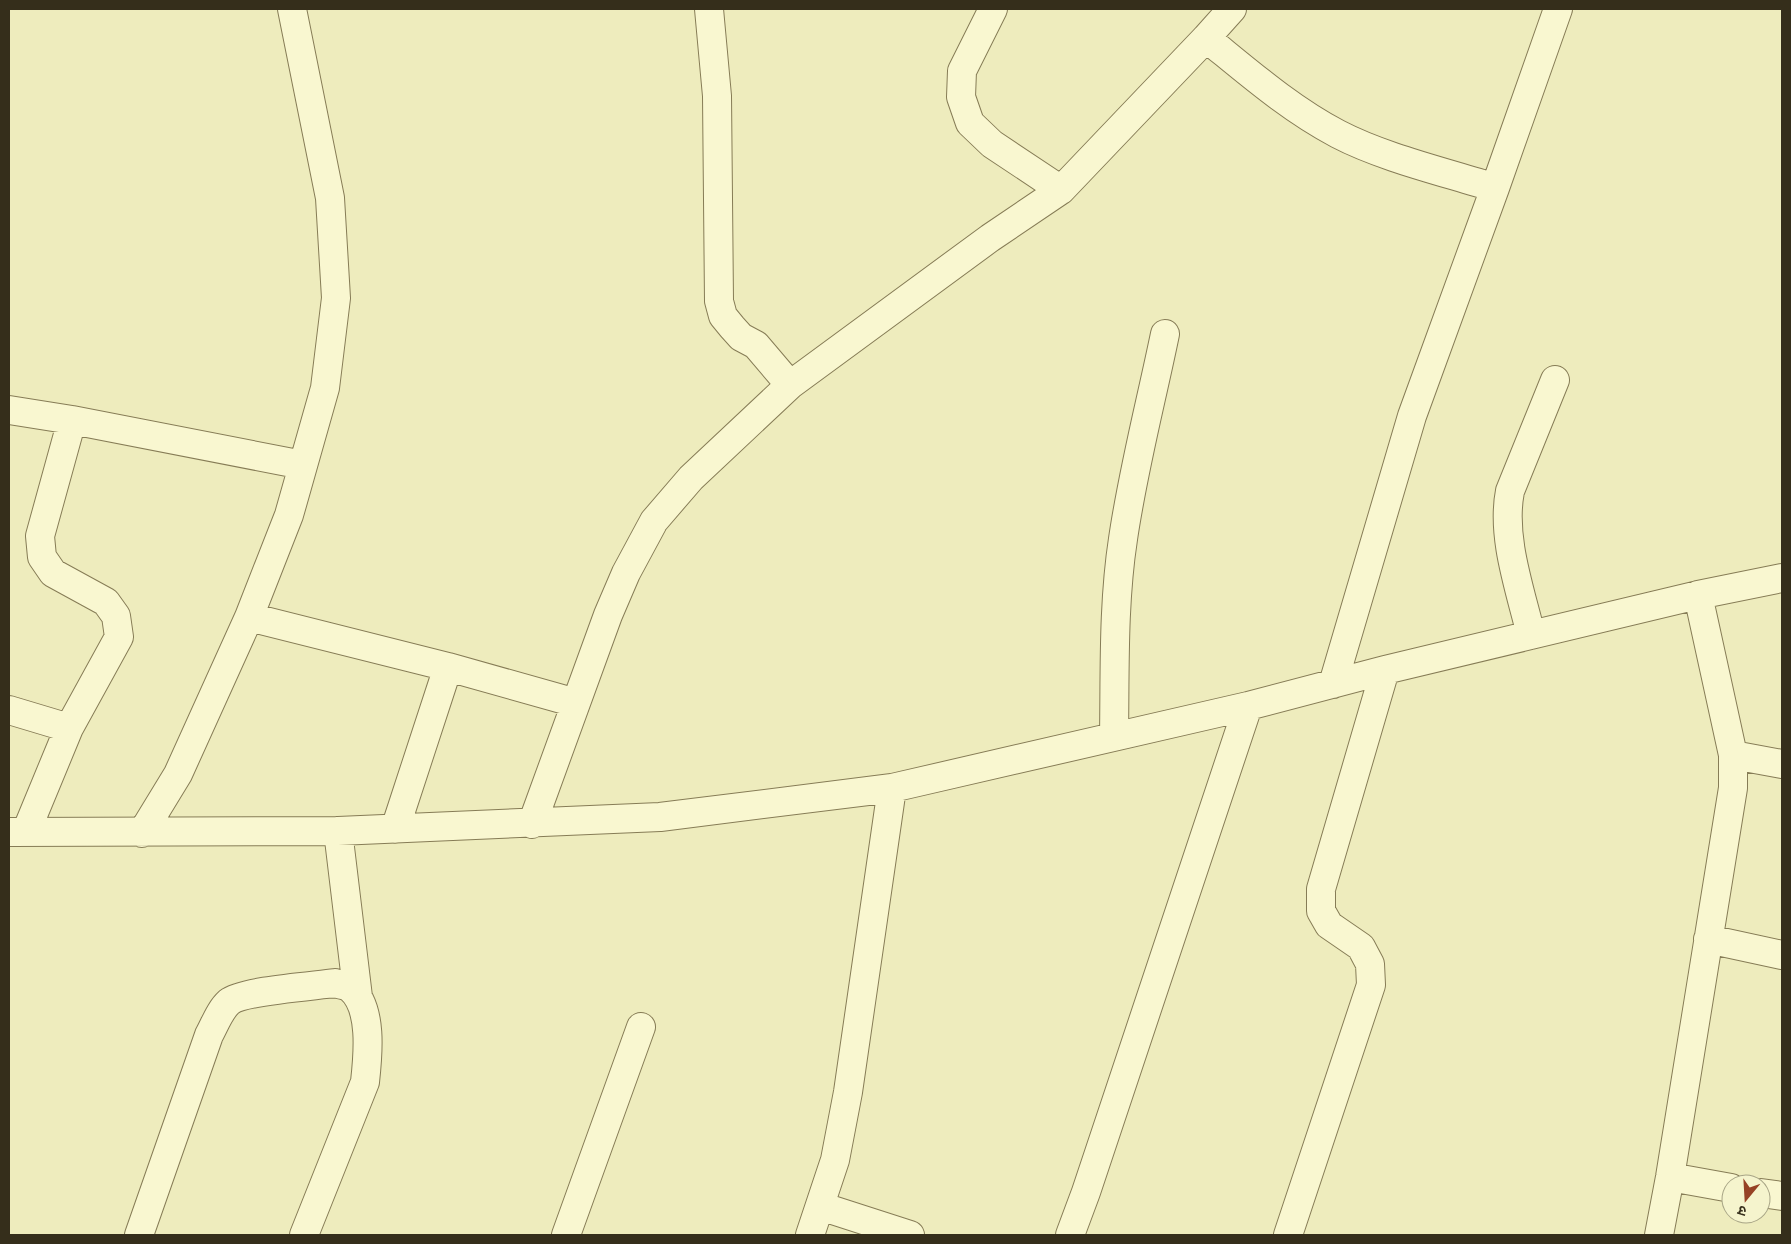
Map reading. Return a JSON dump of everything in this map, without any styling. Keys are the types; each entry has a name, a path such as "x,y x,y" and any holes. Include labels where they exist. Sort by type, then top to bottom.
{"street":[{"path":"142,833 178,774 250,617 289,515 325,388 336,298 330,198 292,9"},
{"path":"709,9 717,96 719,301 723,316 732,327 741,336 756,345 790,385"},
{"path":"993,9 962,71 960,97 970,123 992,144 1061,190"},
{"path":"532,824 608,615 626,573 654,521 691,478 790,385 990,238 1061,190 1232,9"},
{"path":"1334,684 1412,416 1496,188 1558,9"},
{"path":"1206,38 1300,112 1338,134 1371,149 1496,188"},
{"path":"1114,736 1115,650 1122,541 1134,475 1165,334"},
{"path":"1531,635 1506,525 1507,507 1510,491 1555,380"},
{"path":"9,410 72,420 303,465"},
{"path":"72,420 40,536 42,558 53,572 67,582 106,602 116,616 118,637 69,728 18,832 338,831 532,824 660,817 892,788 1248,706 1385,670 1698,595 1782,578"},
{"path":"1658,1235 1670,1177 1733,788 1733,755 1698,595"},
{"path":"250,617 448,667 576,703"},
{"path":"395,829 448,667"},
{"path":"1288,1235 1371,985 1370,964 1361,947 1329,925 1321,912 1322,889 1385,670"},
{"path":"1070,1235 1248,706"},
{"path":"9,710 69,728"},
{"path":"1733,755 1782,764"},
{"path":"810,1235 836,1160 892,788"},
{"path":"304,1235 365,1082 368,1055 366,1021 358,997 338,831"},
{"path":"1708,939 1782,955"},
{"path":"139,1235 209,1035 229,1002 244,995 335,984 348,987 358,997"},
{"path":"566,1235 642,1027"},
{"path":"1670,1177 1721,1186"},
{"path":"820,1206 910,1235"}]}
